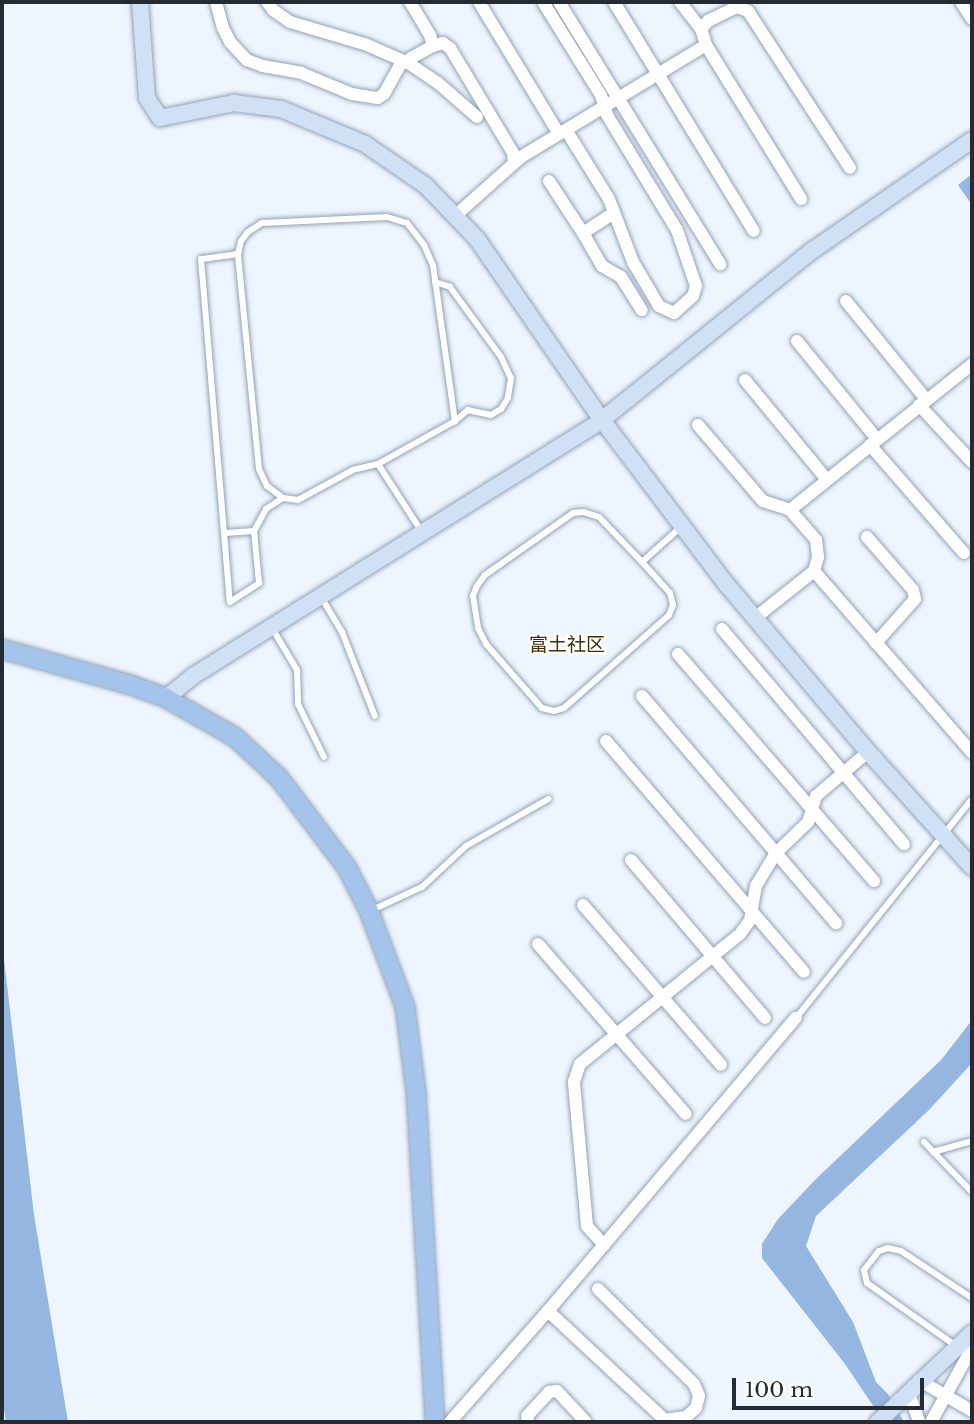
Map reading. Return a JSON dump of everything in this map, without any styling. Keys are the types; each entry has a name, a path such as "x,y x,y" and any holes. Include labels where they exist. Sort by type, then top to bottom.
{"main road":[{"path":"140,2 147,98 160,118 234,103 281,109 365,144 426,186 455,216 477,239 603,420 755,618 972,867"},
{"path":"166,698 193,676 603,420 813,250 972,140"},
{"path":"2,649 68,666 166,698 235,737 279,778 347,868 369,911 405,1007 416,1091 435,1422"},
{"path":"878,1422 910,1389 967,1351 972,1333"}],"street":[{"path":"216,2 230,42 247,60 301,74 352,94 378,99 405,62 443,43 450,48 513,153 514,163"},
{"path":"267,2 272,10 290,22 367,45 405,62 438,83 477,117"},
{"path":"410,2 430,34 433,46"},
{"path":"479,2 614,213 633,262 659,306 674,313 693,296 696,279 677,230 604,107 601,95 543,2"},
{"path":"559,2 720,264"},
{"path":"614,2 754,231"},
{"path":"680,2 701,29 706,46 801,198"},
{"path":"961,2 972,19"},
{"path":"701,29 725,10 737,7 748,11 850,168"},
{"path":"455,216 514,163 706,46"},
{"path":"549,181 602,266 621,277 642,310"},
{"path":"583,233 614,213"},
{"path":"846,300 972,462"},
{"path":"797,341 964,553"},
{"path":"790,510 972,364"},
{"path":"745,380 827,480"},
{"path":"698,425 763,501 790,510 816,540 818,556 814,571 755,618"},
{"path":"867,537 914,590 915,599 876,643"},
{"path":"814,571 972,753"},
{"path":"722,629 904,844"},
{"path":"678,654 874,881"},
{"path":"642,696 836,923"},
{"path":"606,741 804,972"},
{"path":"604,1245 587,1226 575,1082 580,1064 740,934 750,920 755,886 776,853 799,834 813,811 816,796 869,751"},
{"path":"631,860 765,1018"},
{"path":"583,905 721,1065"},
{"path":"538,944 687,1114"},
{"path":"450,1422 548,1311 796,1018"},
{"path":"548,1311 666,1421 686,1417 696,1408 699,1396 694,1384 598,1289"},
{"path":"931,1422 967,1351"},
{"path":"919,1422 910,1389 946,1395 972,1411"},
{"path":"528,1422 527,1416 549,1392 557,1391 586,1422"}],"lane":[{"path":"435,282 450,287 501,357 511,378 508,398 501,409 491,415 468,410 455,421 378,464 353,470 298,500 283,498 267,486 259,468 238,254 241,241 262,223 387,217 407,223 424,244 433,265 435,282 455,421"},
{"path":"238,254 201,259 230,602 259,583 254,531 266,509 283,498"},
{"path":"378,464 424,534"},
{"path":"584,512 599,517 642,562 670,593 673,605 669,615 564,708 554,711 542,708 486,643 478,628 472,596 477,586 485,575 573,513 584,512"},
{"path":"642,562 682,526"},
{"path":"225,533 254,531"},
{"path":"321,597 342,632 375,716"},
{"path":"272,628 297,670 298,704 324,757"},
{"path":"369,911 422,887 467,846 548,799"},
{"path":"796,1018 972,799"},
{"path":"933,1152 972,1141"},
{"path":"923,1142 972,1192"},
{"path":"967,1351 867,1283 864,1270 879,1251 888,1248 901,1251 972,1298"}],"water":[{"path":"972,174 972,205 958,185"},
{"path":"2,942 34,1215 68,1422 6,1422 2,1396"},
{"path":"972,1020 972,1063 929,1110 816,1216 806,1246 853,1322 876,1382 888,1394 904,1422 884,1422 845,1364 762,1258 762,1244 778,1219 942,1059"}],"district":[{"name":"富土社区","path":"567,645"}]}
